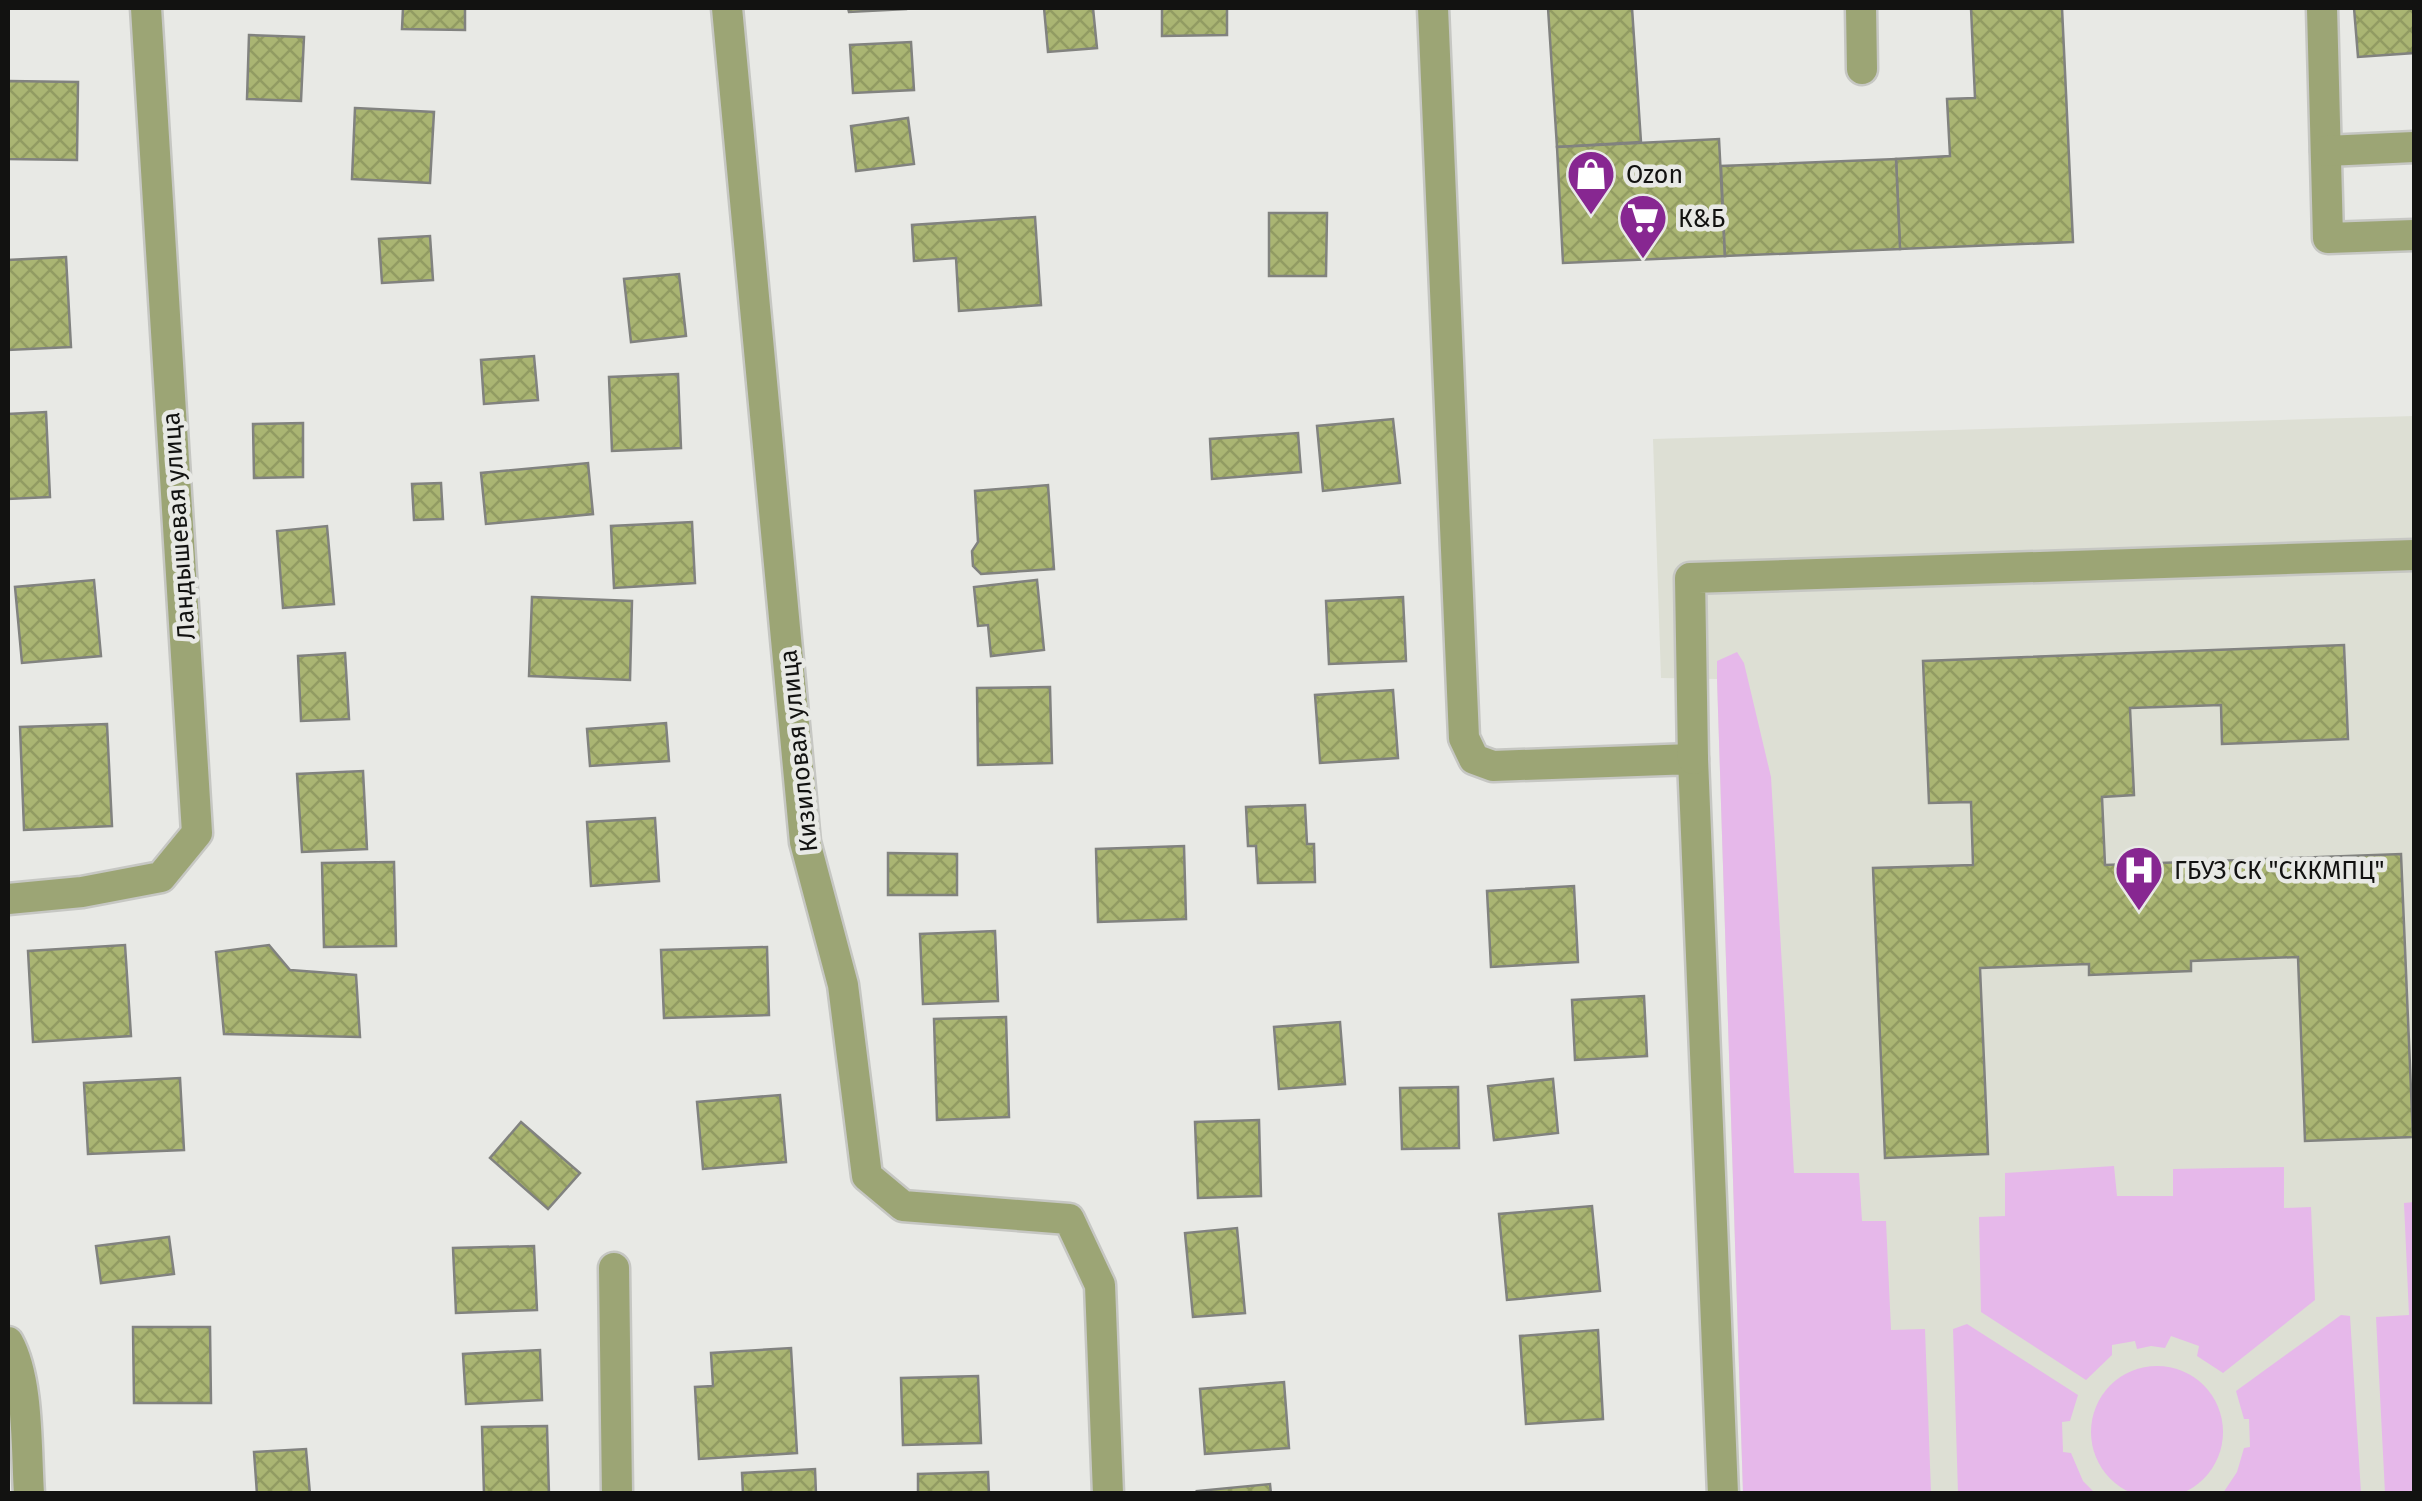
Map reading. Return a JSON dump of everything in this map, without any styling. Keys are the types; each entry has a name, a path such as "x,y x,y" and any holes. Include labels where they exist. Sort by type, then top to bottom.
{"street":[{"name":"Ландышевая улица","path":"8,899 82,892 160,877 197,832 146,8"},
{"name":"Кизиловая улица","path":"727,8 805,842 843,984 867,1176 903,1206 1069,1219 1100,1285 1108,1494"},
{"path":"1433,8 1464,738 1474,760 1493,766 1693,759"},
{"path":"1861,8 1862,69"},
{"path":"2322,8 2328,238 2414,234"},
{"path":"2326,151 2414,147"},
{"path":"1723,1494 1693,759 1690,578 2414,555"},
{"path":"614,1268 616,1494"},
{"path":"8,1342 15,1355 22,1405 29,1494"}],"shaded area":[{"path":"2414,416 2414,1493 1743,1493 1717,679 1661,678 1653,439"},
{"path":"1737,652 1744,663 1771,777 1794,1173 1859,1173 1862,1221 1886,1221 1891,1330 1925,1329 1931,1493 1743,1493 1717,678 1717,661"},
{"path":"2114,1166 2117,1196 2173,1196 2173,1169 2284,1167 2284,1208 2311,1207 2315,1300 2223,1373 2197,1356 2199,1346 2171,1336 2165,1348 2137,1349 2135,1341 2112,1345 2112,1355 2086,1380 1981,1312 1979,1217 2005,1216 2005,1173"},
{"path":"2414,1202 2414,1493 2385,1493 2376,1317 2409,1315 2404,1203"},
{"path":"2341,1315 2350,1316 2361,1493 2223,1493 2237,1472 2244,1448 2250,1447 2249,1419 2244,1419 2236,1391"},
{"path":"1967,1324 2078,1395 2070,1421 2062,1422 2063,1452 2071,1453 2083,1481 2095,1493 1958,1493 1953,1329"},
{"path":"2157,1366 2182,1371 2204,1385 2218,1407 2223,1432 2218,1457 2204,1479 2182,1493 2157,1498 2132,1493 2110,1479 2096,1457 2091,1432 2096,1407 2110,1385 2132,1371"}],"building":[{"path":"403,8 465,8 465,30 402,29"},
{"path":"848,8 906,8 906,9 849,12"},
{"path":"1044,8 1093,8 1097,48 1048,52"},
{"path":"1162,8 1227,8 1227,35 1162,36"},
{"path":"1548,8 1632,8 1641,142 1557,147"},
{"path":"1971,8 2062,8 2073,242 1900,249 1896,159 1950,156 1947,99 1975,98"},
{"path":"2354,8 2414,8 2414,53 2358,57"},
{"path":"249,35 304,37 301,101 247,99"},
{"path":"911,42 914,90 853,93 850,45"},
{"path":"8,81 78,82 77,160 8,159"},
{"path":"355,108 434,112 430,183 352,179"},
{"path":"908,118 914,164 856,171 851,126"},
{"path":"1719,139 1725,256 1563,263 1557,147"},
{"path":"1896,159 1900,249 1725,256 1721,166"},
{"path":"1269,213 1327,213 1326,276 1269,276"},
{"path":"1035,217 1041,305 959,311 956,258 914,261 912,225"},
{"path":"430,236 433,280 382,283 379,239"},
{"path":"66,257 71,347 8,350 8,260"},
{"path":"679,274 686,336 631,342 624,279"},
{"path":"534,356 538,400 484,404 481,360"},
{"path":"678,374 681,448 612,451 609,377"},
{"path":"46,412 50,497 8,499 8,414"},
{"path":"1393,419 1400,483 1323,491 1317,426"},
{"path":"303,423 303,477 254,478 253,424"},
{"path":"1298,433 1301,472 1212,479 1210,439"},
{"path":"588,463 593,514 486,524 481,473"},
{"path":"441,483 443,519 414,520 412,484"},
{"path":"1048,485 1054,569 981,574 973,566 972,551 978,542 975,491"},
{"path":"692,522 695,583 614,588 611,526"},
{"path":"327,526 334,604 283,608 277,531"},
{"path":"94,580 101,656 22,663 15,587"},
{"path":"1037,580 1044,650 991,656 988,625 978,626 974,587"},
{"path":"532,597 632,601 630,680 529,676"},
{"path":"1403,597 1406,661 1329,664 1326,601"},
{"name":"ГБУЗ СК \"СККМПЦ\"","path":"2344,645 2348,739 2222,744 2221,705 2130,708 2134,795 2102,797 2105,865 2401,854 2413,1137 2305,1141 2298,957 2191,961 2191,971 2089,975 2089,964 1980,968 1988,1154 1885,1158 1873,868 1973,865 1971,802 1929,803 1923,661"},
{"path":"345,653 349,719 301,721 298,656"},
{"path":"1050,687 1052,763 978,765 977,688"},
{"path":"1393,690 1398,758 1320,763 1315,695"},
{"path":"666,723 669,761 590,766 587,729"},
{"path":"107,724 112,826 24,830 20,727"},
{"path":"363,771 367,849 302,852 297,774"},
{"path":"1305,805 1307,844 1314,844 1315,882 1258,883 1256,846 1248,846 1246,807"},
{"path":"655,818 659,881 591,886 587,822"},
{"path":"1184,846 1186,919 1098,922 1096,849"},
{"path":"888,853 957,854 957,895 888,895"},
{"path":"394,862 396,946 324,947 322,863"},
{"path":"1574,886 1578,962 1491,967 1487,891"},
{"path":"995,931 998,1001 923,1004 920,934"},
{"path":"125,945 131,1036 33,1042 28,951"},
{"path":"269,945 290,970 356,975 360,1037 224,1034 216,952"},
{"path":"767,947 769,1015 664,1018 661,950"},
{"path":"1644,996 1647,1056 1575,1060 1572,1000"},
{"path":"1006,1017 1009,1117 937,1120 934,1019"},
{"path":"1340,1022 1345,1084 1279,1089 1274,1027"},
{"path":"180,1078 184,1150 88,1154 84,1083"},
{"path":"1553,1079 1558,1133 1494,1140 1488,1086"},
{"path":"1458,1087 1459,1148 1402,1149 1400,1088"},
{"path":"780,1095 786,1162 703,1169 697,1102"},
{"path":"1259,1120 1261,1196 1198,1198 1195,1122"},
{"path":"521,1122 580,1173 548,1209 490,1158"},
{"path":"1592,1206 1600,1291 1507,1300 1499,1214"},
{"path":"1237,1228 1245,1313 1193,1317 1185,1233"},
{"path":"169,1237 174,1274 101,1283 96,1246"},
{"path":"534,1246 537,1310 456,1313 453,1248"},
{"path":"133,1327 210,1327 211,1403 134,1403"},
{"path":"1598,1330 1603,1419 1526,1424 1520,1336"},
{"path":"791,1348 797,1453 699,1459 695,1387 713,1386 711,1353"},
{"path":"540,1350 542,1400 466,1404 463,1354"},
{"path":"978,1376 981,1443 903,1445 901,1378"},
{"path":"1284,1382 1289,1448 1205,1454 1200,1389"},
{"path":"547,1426 549,1494 484,1494 482,1427"},
{"path":"306,1449 310,1494 257,1494 254,1452"},
{"path":"815,1469 816,1494 743,1494 742,1473"},
{"path":"988,1472 989,1494 918,1494 918,1474"},
{"path":"1270,1484 1271,1494 1197,1491"}],"place":[{"name":"Ozon","path":"1591,216"},
{"name":"К&Б","path":"1643,260"},
{"name":"ГБУЗ СК \"СККМПЦ\"","path":"2139,912"}]}
